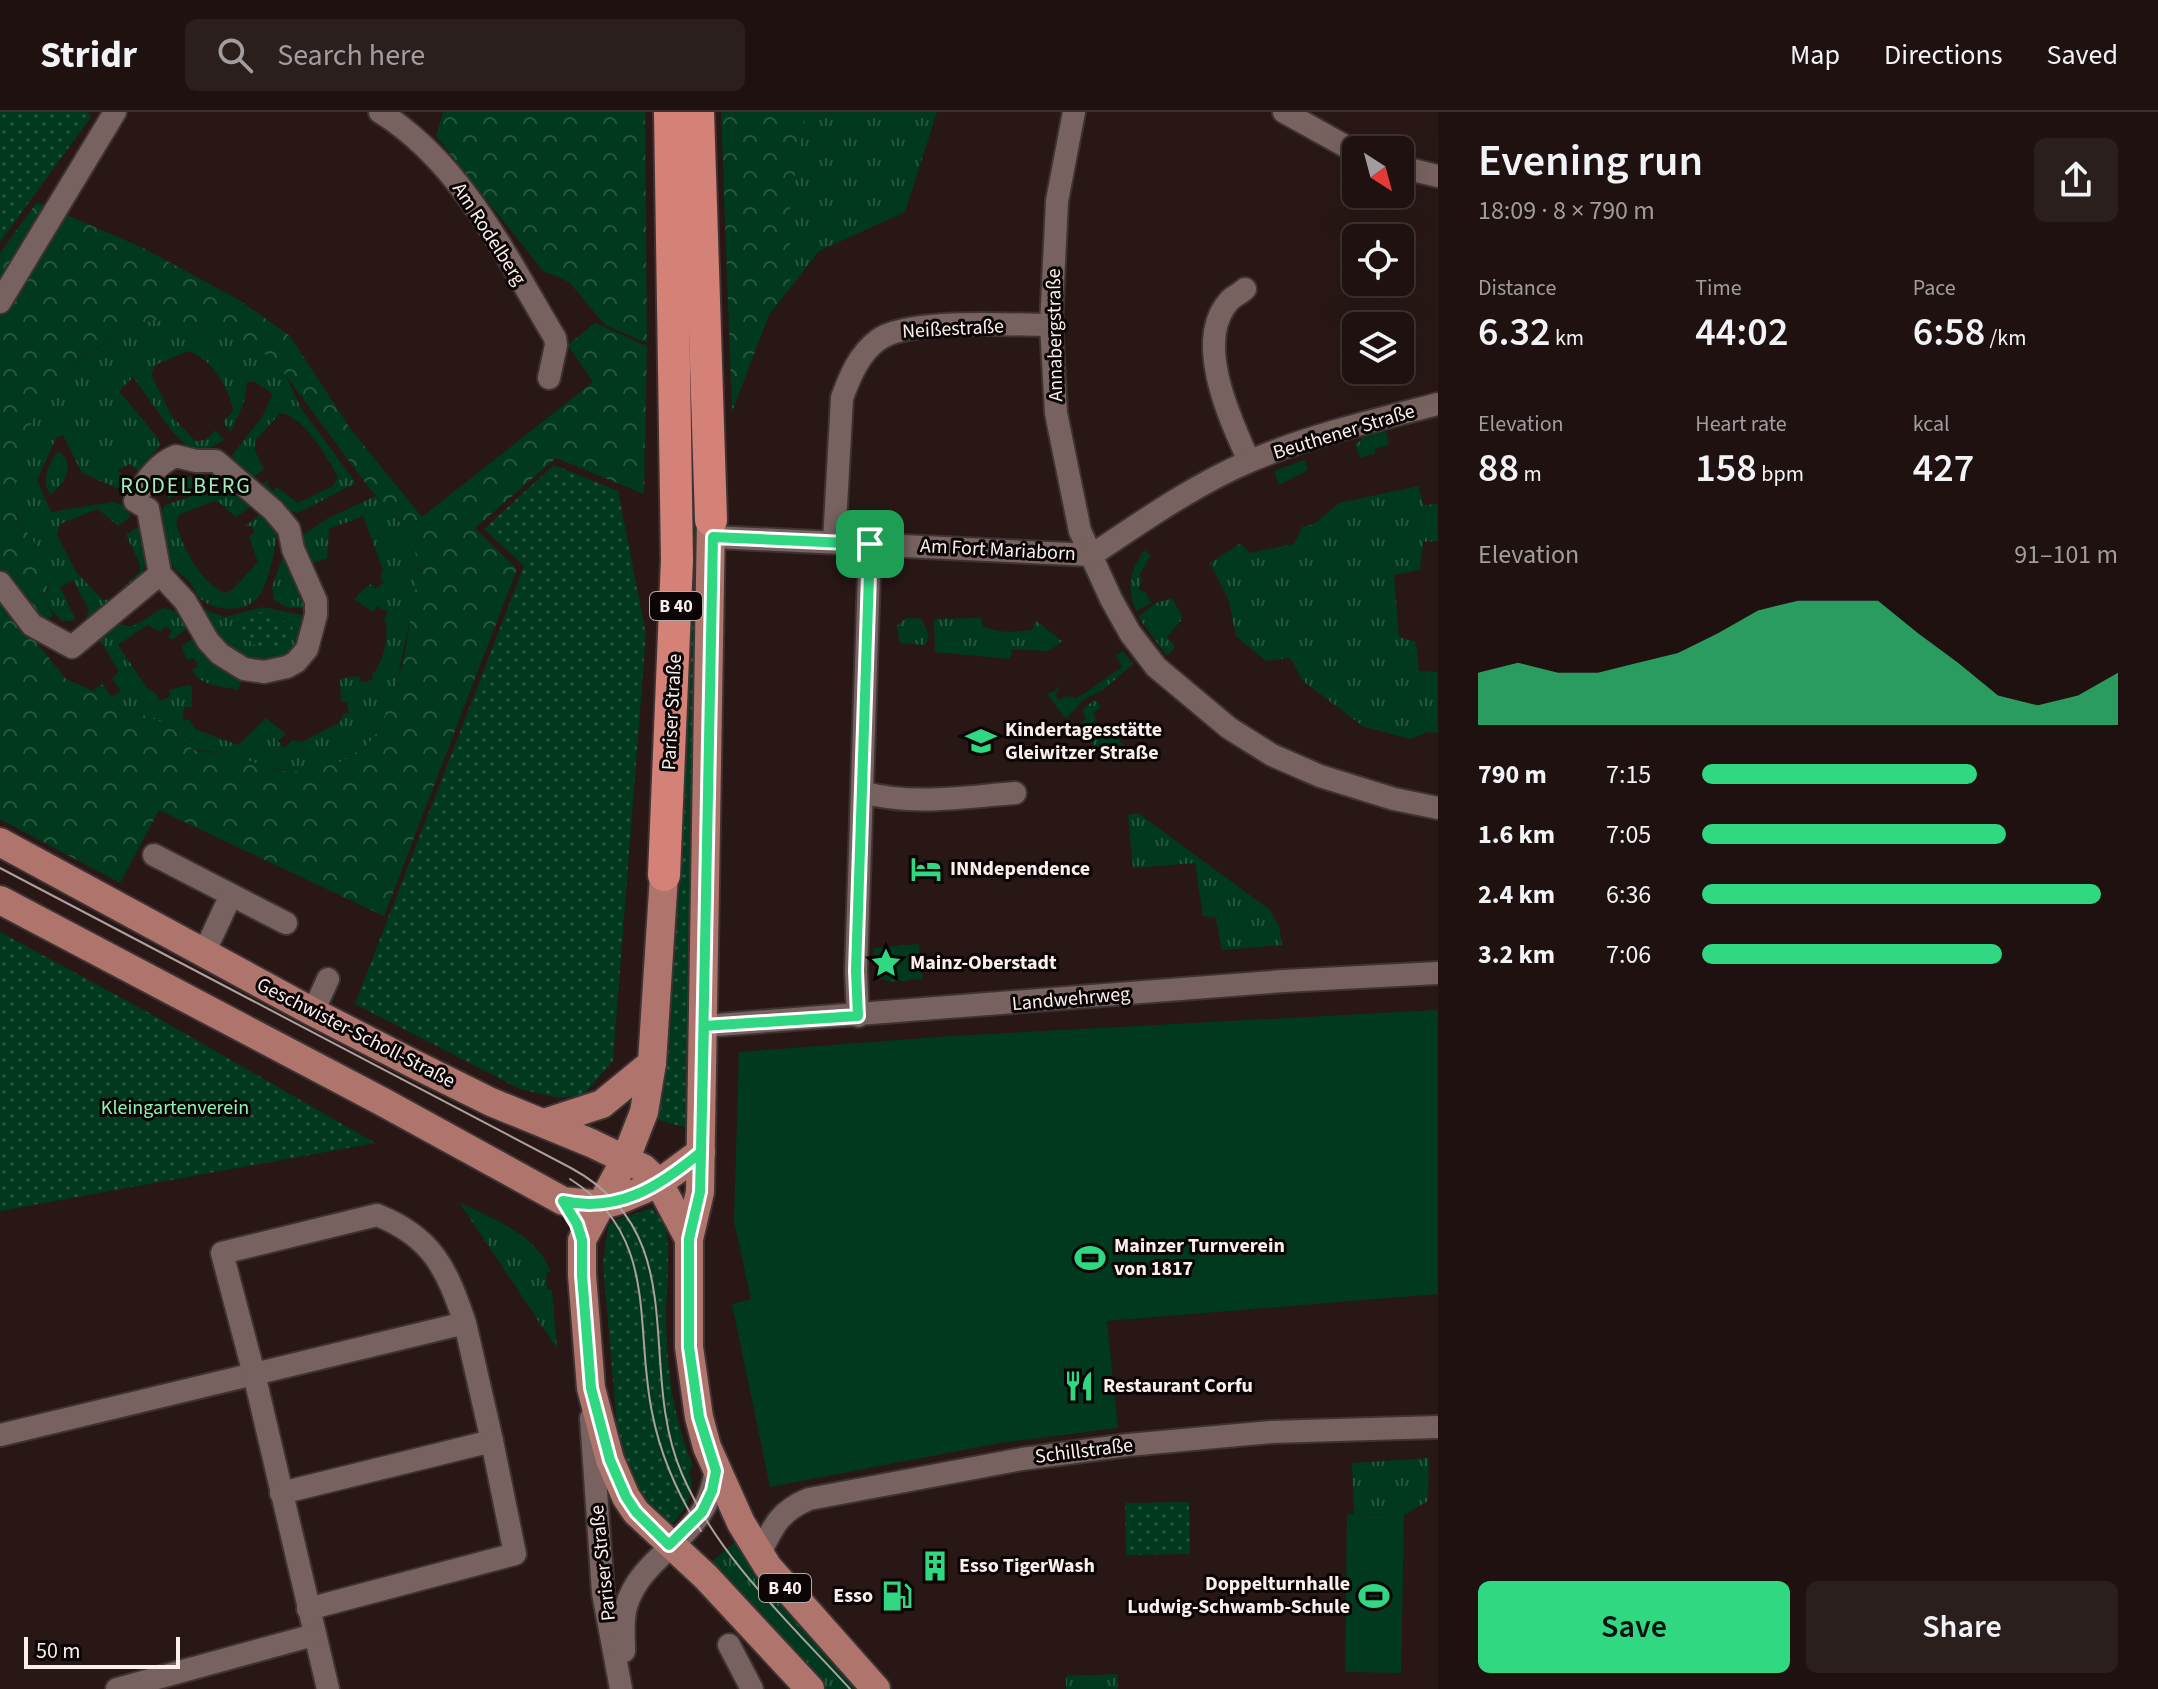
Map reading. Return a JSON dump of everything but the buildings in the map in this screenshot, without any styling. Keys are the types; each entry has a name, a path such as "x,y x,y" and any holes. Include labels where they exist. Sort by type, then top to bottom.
{"highway":[{"name":"Pariser Straße","path":"664,875 677,560 670,112"},
{"name":"Pariser Straße","path":"698,112 712,528"}],"main road":[{"name":"Pariser Straße","path":"712,528 700,1192 689,1239 689,1347 699,1417 716,1471 741,1523 785,1589 876,1689"},
{"name":"Geschwister-Scholl-Straße","path":"0,842 313,1012 491,1102 626,1158 659,1183 689,1239"},
{"name":"Pariser Straße","path":"664,875 652,1063 644,1112 626,1158 582,1240 591,1388 610,1460 626,1497 648,1526 706,1577 810,1689"},
{"path":"0,900 383,1102 563,1201 602,1205 659,1183 701,1152"},
{"path":"544,1123 602,1104 652,1063"},
{"path":"563,1201 577,1224 582,1240"}],"street":[{"path":"0,302 115,112"},
{"name":"Am Rodelberg","path":"380,112 417,138 475,208 555,338 549,378"},
{"name":"Annabergstraße","path":"1074,112 1057,201 1051,325 1056,413 1080,531 1130,633 1156,667 1229,728 1272,755 1320,776 1394,799 1438,808"},
{"path":"1284,112 1342,144"},
{"path":"1414,170 1438,176"},
{"name":"Beuthener Straße","path":"1245,289 1228,302 1218,324 1214,361 1224,407 1249,461"},
{"name":"Neißestraße","path":"834,542 842,398 865,351 893,331 919,327 1051,325"},
{"name":"Beuthener Straße","path":"1092,555 1150,516 1249,461 1340,429 1438,404"},
{"path":"176,456 196,461 216,461 273,510 289,529 293,549 316,601 316,615 307,649 287,667 264,672 244,669 213,648 185,601 160,574 148,509 135,501 151,474 169,459 176,456"},
{"name":"Am Fort Mariaborn","path":"712,528 834,542 1092,555"},
{"path":"858,1016 856,971 870,544"},
{"path":"0,583 32,625 72,647 160,574"},
{"path":"862,792 887,799 939,799 1015,793"},
{"path":"154,855 286,923"},
{"path":"204,953 231,895"},
{"name":"Landwehrweg","path":"704,1026 1284,981 1438,973"},
{"path":"313,1012 328,979"},
{"path":"308,1609 515,1554 465,1323 450,1280 430,1248 401,1224 377,1215 222,1253 254,1374 281,1493 314,1635 328,1689"},
{"path":"0,1435 465,1323"},
{"name":"Pariser Straße","path":"591,1388 603,1593 622,1689"},
{"name":"Schillstraße","path":"760,1553 781,1516 791,1507 809,1499 1007,1462 1128,1445 1271,1432 1438,1427"},
{"path":"281,1493 492,1441"},
{"path":"622,1689 625,1609 642,1575 702,1512 712,1491 716,1471"},
{"path":"117,1689 314,1635"},
{"path":"729,1645 752,1689"}],"green space":[{"path":"0,112 87,112 91,117 0,242"},
{"path":"443,112 645,112 647,343 605,325 569,282 543,271 436,136"},
{"path":"721,112 806,112 790,205 790,288 769,315 732,412"},
{"path":"806,112 937,112 905,212 819,251 790,288 790,205"},
{"path":"37,202 143,248 239,300 290,336 352,431 422,517 593,382 568,345 595,323 647,346 644,494 556,458 475,528 517,569 384,916 159,810 120,883 0,819 0,253","holes":["153,320 170,321 236,337 278,365 370,489 401,523 414,547 419,569 403,663 380,729 365,747 341,762 309,771 282,771 225,754 193,750 169,725 66,679 33,638 53,614 43,602 48,583 46,567 17,515 16,472 23,443 36,415 75,366 126,331"]},
{"path":"689,265 700,570 690,1129 655,1119"},
{"path":"153,320 222,331 239,337 268,355 280,367 303,411 356,483 298,513 287,510 259,487 269,479 267,485 273,491 277,487 298,503 333,486 338,477 305,429 288,415 280,413 255,441 255,451 264,469 250,480 230,458 262,417 273,394 255,382 247,382 244,402 231,432 223,422 233,411 231,402 212,367 188,351 155,365 151,374 171,415 195,441 205,440 216,430 224,440 203,452 190,450 172,431 133,377 119,391 158,438 160,446 138,471 130,464 117,470 129,482 126,486 117,488 82,473 63,435 56,438 37,480 51,512 113,502 122,505 131,516 118,526 98,509 60,524 57,535 76,572 103,600 112,599 140,571 140,564 126,535 139,526 146,543 147,557 143,570 134,582 84,623 89,610 73,580 60,587 75,618 73,621 62,621 43,602 49,587 43,566 36,546 17,514 15,468 23,440 55,387 77,365 127,330"},
{"path":"1386,431 1389,445 1360,458 1355,444 1362,440 1361,437"},
{"path":"58,451 64,456 68,467 61,484 51,495 46,479"},
{"path":"1304,460 1308,470 1279,485 1274,471"},
{"path":"554,465 618,491 646,634 613,1061 583,1095 559,1098 520,1089 355,1004 524,566 484,529"},
{"path":"181,477 218,478 167,499 172,484"},
{"path":"224,485 253,505 236,517 214,501 179,515 176,523 188,553 208,582 225,593 232,590 258,562 249,536 255,533 251,526 245,526 263,513 277,530 263,590 246,606 228,609 203,601 173,567 166,548 160,512 165,505"},
{"path":"1418,486 1424,506 1438,503 1438,541 1423,542 1420,570 1394,575 1399,637 1416,642 1419,671 1438,672 1438,733 1428,732 1411,739 1364,727 1303,681 1290,658 1266,661 1236,636 1229,601 1210,563 1241,543 1249,553 1294,544 1302,527 1314,524 1339,503"},
{"path":"376,496 412,541 418,581 400,669 386,716 378,733 358,752 341,762 300,772 193,750 169,725 123,707 93,690 103,684 112,697 121,691 112,678 119,672 99,638 116,620 122,625 134,625 164,608 179,612 189,627 172,640 168,637 172,631 165,626 161,632 147,625 118,645 147,688 157,694 159,701 170,697 169,690 192,687 192,707 184,707 183,719 190,720 195,729 238,745 266,718 286,734 278,741 284,748 293,740 302,742 340,722 343,714 349,713 347,702 341,702 340,679 359,676 361,682 373,680 372,674 382,656 387,631 384,619 388,612 376,606 373,612 355,600 371,584 375,589 384,582 380,577 383,570 363,516 329,529 327,558 308,565 301,536 330,517"},
{"path":"1144,550 1151,555 1139,576 1142,578 1139,589 1146,593 1151,603 1136,611 1131,580"},
{"path":"284,553 297,570 307,609 286,607 274,600 272,587"},
{"path":"1172,598 1183,618 1167,637 1174,649 1167,656 1138,617 1156,603"},
{"path":"198,607 224,617 263,607 307,616 302,643 275,658 246,659 223,645"},
{"path":"261,612 291,624 295,633 289,645 275,649 262,648 245,637 241,631 245,618"},
{"path":"906,618 922,619 929,636 925,645 900,643 897,626"},
{"path":"981,618 983,626 1007,632 1032,630 1036,621 1062,641 1049,651 1012,649 1010,659 935,652 934,619"},
{"path":"196,636 244,676 238,690 211,684 195,675 192,669 198,666 194,658 187,660 182,647"},
{"path":"1123,651 1133,664 1103,690 1084,699 1068,717 1064,717 1048,695 1049,692 1054,692 1061,685 1055,696 1060,700 1082,695 1122,667 1116,655"},
{"path":"1094,700 1101,706 1093,714 1096,719 1093,723 1105,734 1109,731 1124,745 1110,759 1075,728 1086,718 1082,710"},
{"path":"1138,813 1270,910 1279,926 1282,945 1222,950 1216,918 1203,916 1195,863 1133,868 1128,815"},
{"name":"Kleingartenverein","path":"0,932 151,1014 375,1143 0,1211"},
{"path":"919,944 923,979 892,981 880,977 876,971 873,948"},
{"name":"Mainzer Turnverein von 1817","path":"1438,1010 1438,1294 1107,1321 1118,1428 1000,1443 770,1487 732,1304 751,1299 734,1221 739,1052 951,1036"},
{"path":"459,1202 525,1237 544,1259 551,1272 546,1273 547,1290 552,1290 557,1349"},
{"path":"653,1208 656,1214 661,1212 665,1225 670,1377 676,1413 693,1466 689,1472 691,1495 671,1526 662,1517 657,1519 635,1487 618,1439 603,1263 608,1226 614,1220"},
{"path":"1429,1458 1428,1501 1404,1515 1354,1514 1352,1463"},
{"path":"1189,1502 1190,1554 1126,1555 1125,1503"},
{"name":"Doppelturnhalle Ludwig-Schwamb-Schule","path":"1347,1514 1404,1515 1401,1673 1345,1672"},
{"path":"736,1541 861,1689 824,1689 709,1564"},
{"path":"1118,1674 1118,1689 1066,1689 1066,1676"}],"tram line":[{"path":"0,868 571,1168 610,1196 634,1229 649,1266 669,1432 682,1474 697,1505 735,1562 850,1689"},
{"path":"570,1179 599,1202 618,1227 631,1255 638,1285 655,1428 671,1474 701,1531"}],"place":[{"name":"Kindertagesstätte Gleiwitzer Straße","path":"981,741"},
{"name":"INNdependence","path":"926,869"},
{"name":"Mainz-Oberstadt","path":"886,963"},
{"name":"Mainzer Turnverein von 1817","path":"1090,1258"},
{"name":"Restaurant Corfu","path":"1079,1386"},
{"name":"Esso TigerWash","path":"935,1566"},
{"name":"Esso","path":"897,1596"},
{"name":"Doppelturnhalle Ludwig-Schwamb-Schule","path":"1374,1596"}],"district":[{"name":"RODELBERG","path":"186,486"}],"route":[{"path":"870,544 713,537 701,1152 700,1192 689,1239 688,1308 689,1347 699,1417 716,1471 712,1491 702,1512 669,1545 636,1512 610,1460 591,1388 582,1240 577,1224 563,1201 602,1205 617,1201 659,1183 701,1152 704,1026 858,1016 856,971 870,544"}]}
